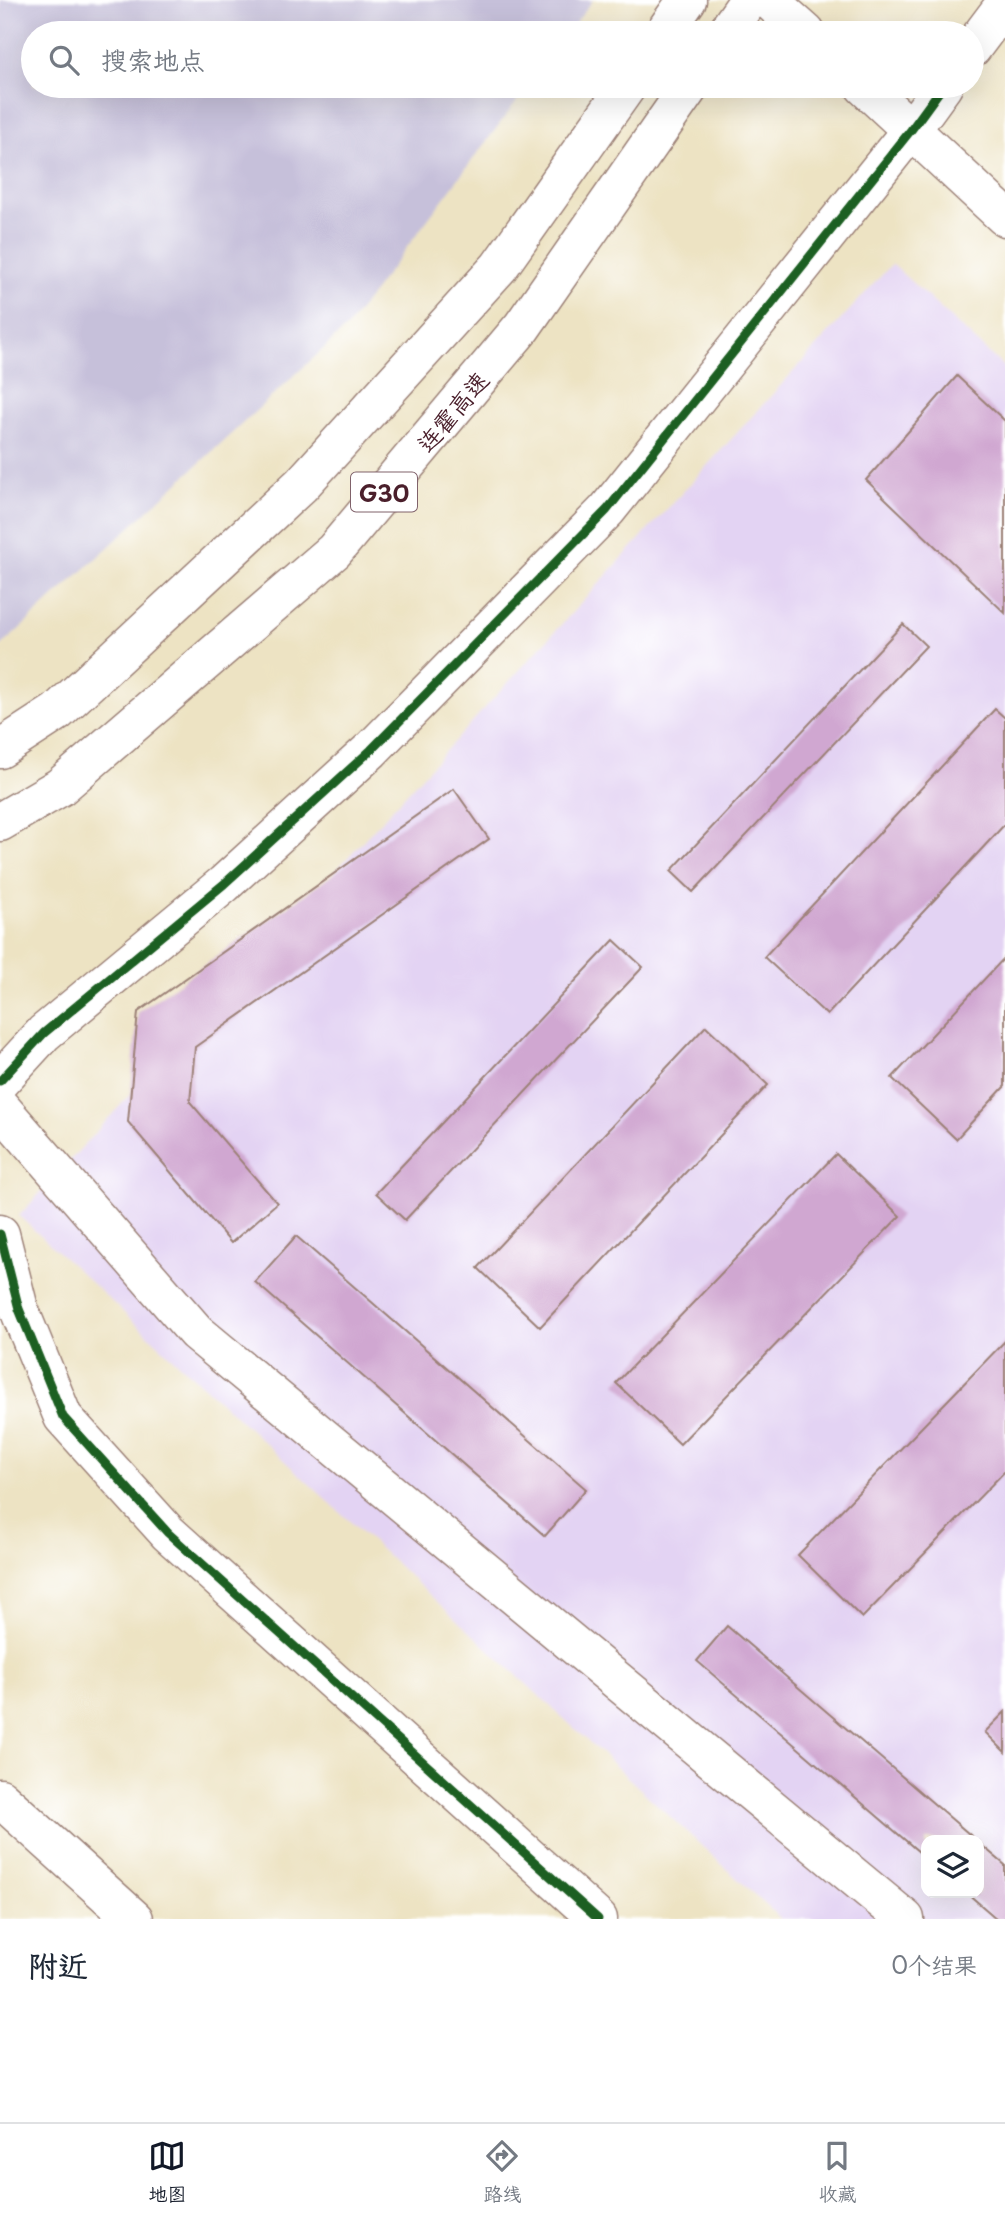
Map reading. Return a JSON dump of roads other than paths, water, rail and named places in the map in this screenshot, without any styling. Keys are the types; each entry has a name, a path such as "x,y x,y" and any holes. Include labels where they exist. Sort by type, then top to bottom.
{"main road":[{"path":"672,21 687,0"},
{"path":"734,21 749,0"},
{"path":"769,0 793,21"},
{"path":"984,32 1005,4"},
{"name":"G30","path":"0,749 57,712 300,485 499,267 618,98"},
{"name":"连霍高速","path":"0,822 60,786 334,551 522,327 682,98"},
{"path":"877,98 1005,217"},
{"path":"0,1082 44,1032 224,884 371,750 607,510 934,98"},
{"path":"0,1107 196,1332 905,1919"},
{"path":"0,1234 19,1309 63,1417 168,1533 598,1919"},
{"path":"0,1798 134,1919"}]}
